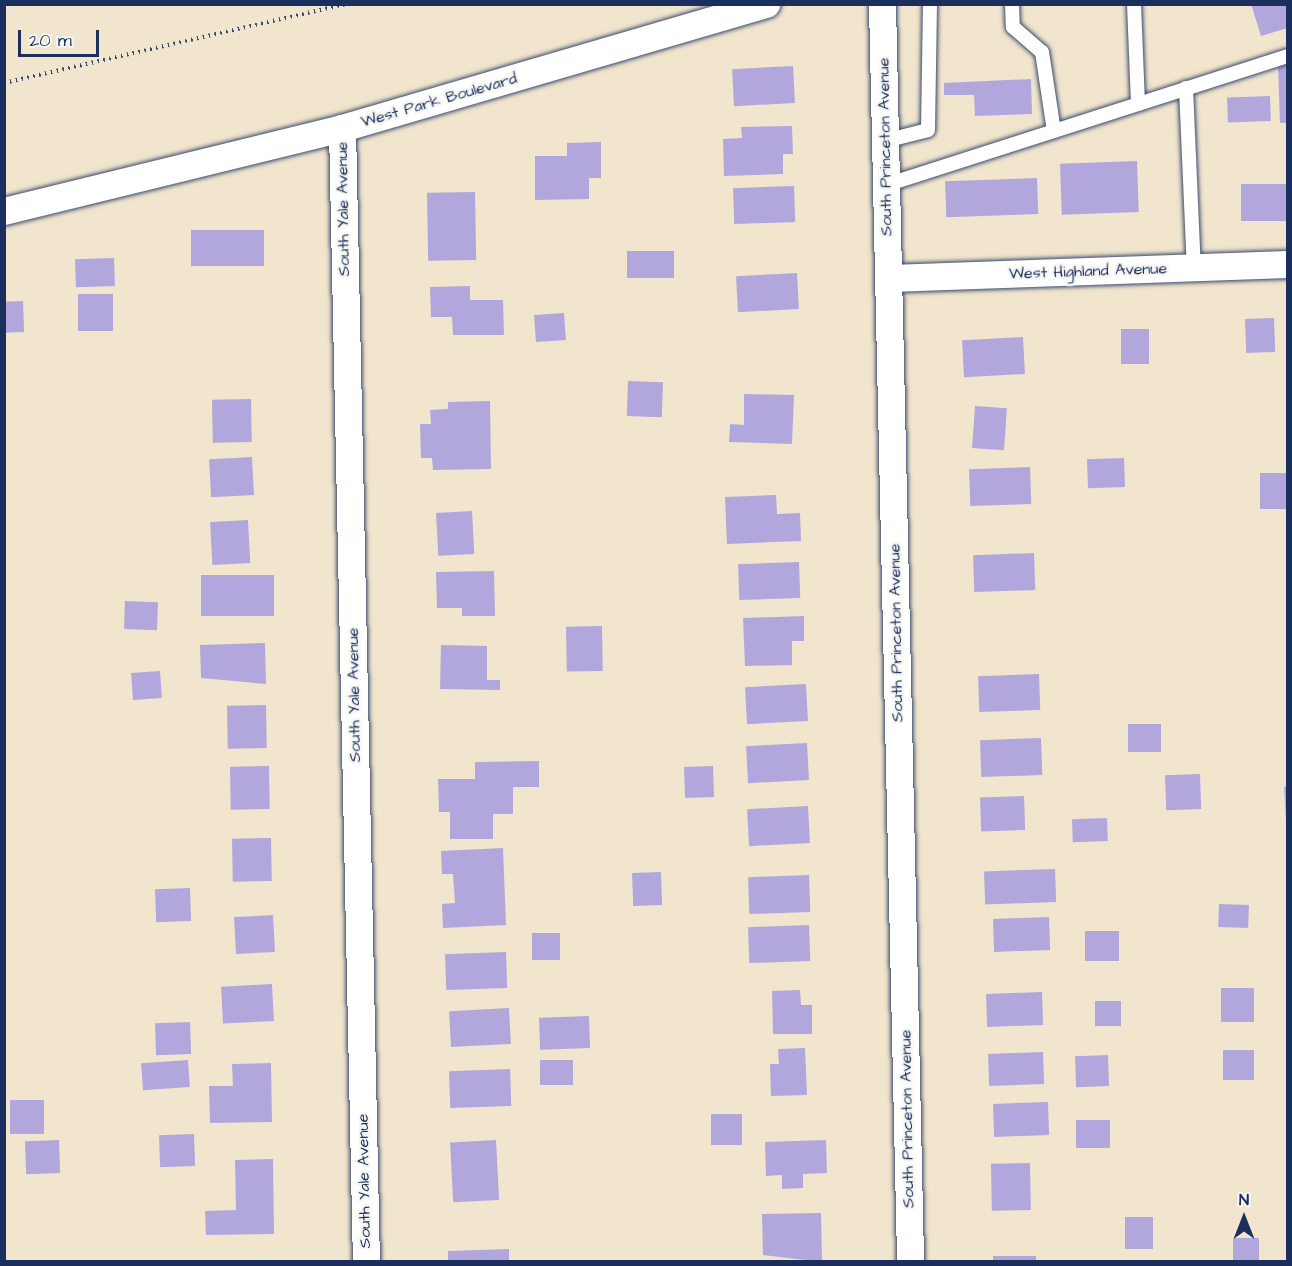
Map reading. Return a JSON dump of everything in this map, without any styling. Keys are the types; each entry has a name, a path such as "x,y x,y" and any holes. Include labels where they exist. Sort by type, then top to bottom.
{"street":[{"name":"West Park Boulevard","path":"4,211 342,128 766,4"},
{"name":"South Princeton Avenue","path":"882,4 910,1262"},
{"name":"South Yale Avenue","path":"342,128 366,1262"},
{"name":"West Highland Avenue","path":"889,278 1287,264"}],"lane":[{"path":"885,141 928,130 930,4"},
{"path":"1012,4 1013,27 1042,52 1054,131"},
{"path":"1134,4 1138,104"},
{"path":"886,185 1287,56"},
{"path":"1186,88 1194,268"}],"path":[{"path":"4,83 345,4"}],"building":[{"path":"1251,4 1288,4 1288,28 1261,36"},
{"path":"1288,63 1288,123 1280,123 1278,66"},
{"path":"793,66 795,103 734,106 732,69"},
{"path":"1031,79 1032,114 975,116 974,95 944,95 944,83"},
{"path":"1270,96 1271,121 1228,122 1227,98"},
{"path":"792,126 793,154 783,154 783,174 724,176 723,139 742,138 741,127"},
{"path":"601,142 601,178 589,178 589,199 535,200 535,156 567,156 567,143"},
{"path":"1137,161 1139,212 1062,215 1060,164"},
{"path":"1037,178 1038,214 946,217 945,181"},
{"path":"1241,184 1288,184 1288,221 1241,221"},
{"path":"794,186 795,222 734,224 733,188"},
{"path":"475,192 476,260 428,261 427,193"},
{"path":"191,230 264,230 264,266 191,266"},
{"path":"627,251 674,251 674,278 627,278"},
{"path":"114,258 115,286 76,287 75,259"},
{"path":"797,273 799,309 738,312 736,276"},
{"path":"470,286 470,300 503,300 504,335 453,335 452,317 431,317 430,287"},
{"path":"78,294 113,294 113,331 78,331"},
{"path":"23,301 24,332 5,333 4,302"},
{"path":"564,313 566,340 536,342 534,315"},
{"path":"1274,318 1275,352 1246,353 1245,319"},
{"path":"1121,329 1149,329 1149,364 1121,364"},
{"path":"1023,337 1025,374 964,377 962,340"},
{"path":"628,381 663,382 662,417 627,416"},
{"path":"744,394 794,395 792,444 729,442 730,424 744,425"},
{"path":"251,399 252,442 213,443 212,400"},
{"path":"490,401 491,469 433,470 432,458 421,458 420,424 431,424 430,410 448,409 448,402"},
{"path":"975,406 1007,408 1004,450 972,448"},
{"path":"252,457 254,495 211,497 209,459"},
{"path":"1124,458 1125,487 1088,488 1087,459"},
{"path":"1030,467 1031,504 970,506 969,469"},
{"path":"1260,473 1288,473 1288,509 1260,509"},
{"path":"776,495 777,514 800,513 801,541 727,544 725,497"},
{"path":"472,511 474,554 438,556 436,513"},
{"path":"248,520 250,563 212,565 210,522"},
{"path":"1034,553 1035,590 974,592 973,555"},
{"path":"799,562 800,598 739,600 738,564"},
{"path":"494,571 495,616 462,616 462,608 437,608 436,572"},
{"path":"201,575 274,575 274,616 201,616"},
{"path":"125,601 158,602 157,630 124,629"},
{"path":"804,616 804,641 792,641 792,665 745,666 743,618"},
{"path":"602,626 603,671 567,672 566,627"},
{"path":"265,643 266,684 201,678 200,645"},
{"path":"441,645 487,646 487,680 500,680 500,690 440,689"},
{"path":"160,671 162,698 133,700 131,673"},
{"path":"1039,674 1040,710 979,712 978,676"},
{"path":"806,684 808,721 747,724 745,687"},
{"path":"266,705 267,748 228,749 227,706"},
{"path":"1128,724 1161,724 1161,752 1128,752"},
{"path":"1041,738 1042,775 981,777 980,740"},
{"path":"807,743 809,780 748,783 746,746"},
{"path":"539,761 539,787 513,787 513,814 493,814 493,839 450,839 450,812 439,812 438,779 475,779 475,762"},
{"path":"269,766 270,809 231,810 230,767"},
{"path":"713,766 714,797 685,798 684,767"},
{"path":"1200,774 1201,809 1166,810 1165,775"},
{"path":"1288,786 1288,821 1286,821 1284,787"},
{"path":"1024,796 1025,830 981,832 980,798"},
{"path":"808,806 810,843 749,846 747,809"},
{"path":"1107,818 1108,841 1073,842 1072,819"},
{"path":"271,838 272,881 233,882 232,839"},
{"path":"503,848 506,925 443,928 442,904 455,903 453,874 442,874 441,851"},
{"path":"1055,869 1056,902 985,904 984,871"},
{"path":"661,872 662,905 633,906 632,873"},
{"path":"809,875 810,912 749,914 748,877"},
{"path":"190,888 191,921 156,922 155,889"},
{"path":"1219,904 1249,905 1248,928 1218,927"},
{"path":"273,915 275,952 236,954 234,917"},
{"path":"1049,917 1050,950 994,952 993,919"},
{"path":"809,925 810,961 749,963 748,927"},
{"path":"1085,931 1119,931 1119,961 1085,961"},
{"path":"532,933 560,933 560,960 532,960"},
{"path":"506,952 507,988 446,990 445,954"},
{"path":"272,984 274,1021 223,1024 221,987"},
{"path":"1221,988 1254,988 1254,1022 1221,1022"},
{"path":"800,990 801,1005 812,1005 812,1034 773,1034 772,991"},
{"path":"1042,992 1043,1025 987,1027 986,994"},
{"path":"1095,1001 1121,1001 1121,1026 1095,1026"},
{"path":"509,1008 511,1044 451,1047 449,1011"},
{"path":"589,1016 590,1048 540,1050 539,1018"},
{"path":"190,1022 191,1054 156,1055 155,1023"},
{"path":"805,1048 807,1095 771,1096 770,1064 779,1064 778,1049"},
{"path":"1223,1050 1254,1050 1254,1080 1223,1080"},
{"path":"1043,1052 1044,1084 989,1086 988,1054"},
{"path":"1108,1055 1109,1086 1076,1087 1075,1056"},
{"path":"188,1060 190,1087 143,1090 141,1063"},
{"path":"540,1060 573,1060 573,1085 540,1085"},
{"path":"271,1063 272,1122 210,1123 209,1086 233,1086 232,1064"},
{"path":"510,1069 511,1106 450,1108 449,1071"},
{"path":"10,1100 44,1100 44,1134 10,1134"},
{"path":"1048,1102 1049,1135 994,1137 993,1104"},
{"path":"711,1114 742,1114 742,1145 711,1145"},
{"path":"1076,1120 1110,1120 1110,1148 1076,1148"},
{"path":"194,1134 195,1166 160,1167 159,1135"},
{"path":"59,1140 60,1173 26,1174 25,1141"},
{"path":"496,1140 499,1200 453,1202 450,1142"},
{"path":"826,1140 827,1173 803,1174 803,1188 782,1189 782,1175 766,1176 765,1142"},
{"path":"273,1159 274,1234 206,1235 205,1211 236,1210 235,1160"},
{"path":"1030,1163 1031,1210 992,1211 991,1164"},
{"path":"821,1213 822,1262 763,1255 762,1214"},
{"path":"1125,1217 1153,1217 1153,1249 1125,1249"},
{"path":"1233,1238 1259,1238 1259,1262 1233,1262"},
{"path":"509,1249 509,1262 448,1262 448,1251"},
{"path":"993,1256 1036,1256 1036,1262 993,1262"}]}
